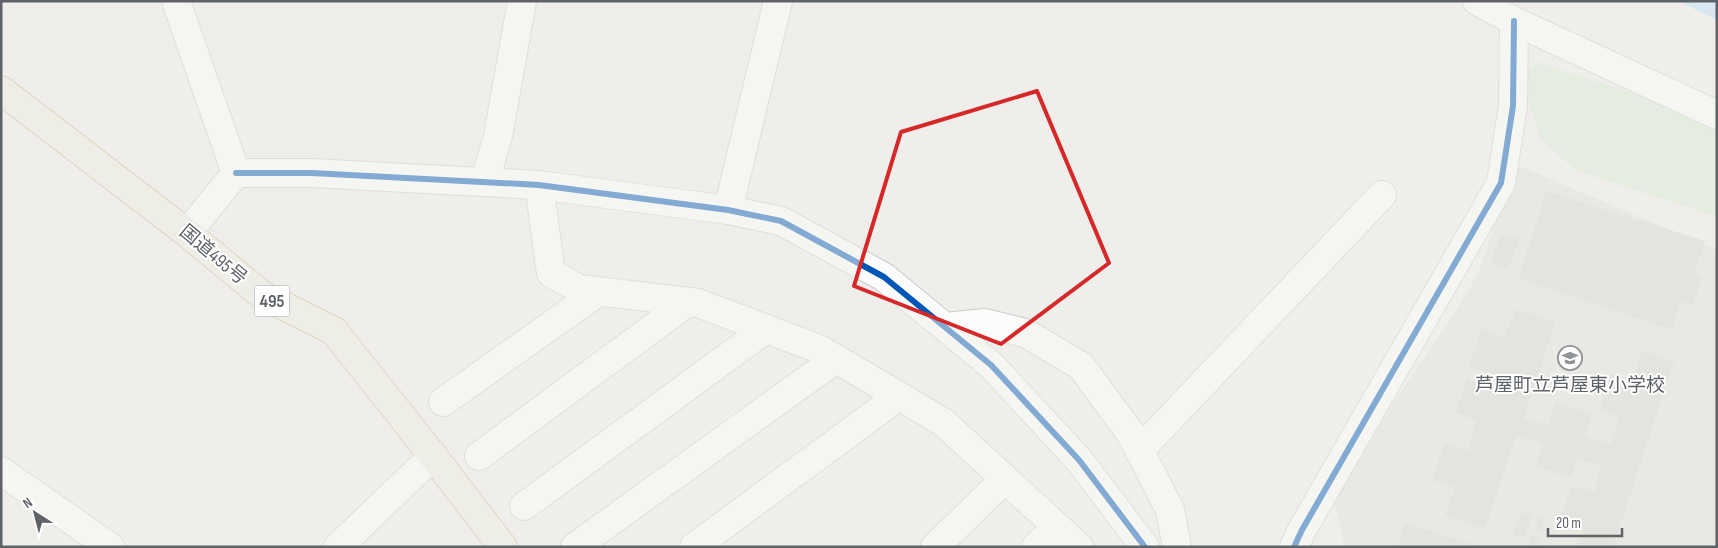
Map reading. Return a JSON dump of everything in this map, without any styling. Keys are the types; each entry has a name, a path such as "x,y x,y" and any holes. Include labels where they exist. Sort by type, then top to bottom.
{"highway":[{"name":"国道495号","path":"1,90 187,233 262,296 334,331 434,456 503,547"}],"street":[{"path":"176,1 236,173"},
{"path":"485,181 498,136 522,1"},
{"path":"728,210 778,1"},
{"path":"1477,1 1717,115"},
{"path":"1294,547 1306,522 1501,183 1513,106 1514,20"},
{"path":"236,173 312,173 539,185 728,210 781,221 884,277 991,365 1079,460 1145,547"},
{"path":"187,233 236,173"},
{"path":"539,185 551,273 579,289 698,303 819,349 943,422 1079,547"},
{"path":"1140,451 1382,195"},
{"path":"443,402 598,292"},
{"path":"479,456 688,302"},
{"path":"945,327 985,323 1025,333 1081,366 1131,434 1170,510 1177,547"},
{"path":"524,506 766,328"},
{"path":"575,547 836,359"},
{"path":"694,547 899,396"},
{"path":"338,547 434,456"},
{"path":"1,471 110,547"},
{"path":"935,547 1005,479"},
{"path":"1036,547 1057,527"}],"highlighted area":[{"path":"1037,91 1109,263 1001,344 854,286 901,132"}],"shaded area":[{"name":"芦屋町立芦屋東小学校","path":"1515,164 1717,250 1717,547 1345,547 1334,501 1393,404 1456,311 1478,274"}],"green space":[{"path":"1537,62 1633,93 1717,124 1717,217 1575,170 1541,139 1529,104 1525,76"}],"water":[{"path":"1678,1 1717,1 1717,20"}],"building":[{"path":"1546,191 1705,241 1694,272 1703,276 1692,306 1681,301 1672,330 1519,278"},
{"path":"1501,234 1519,239 1508,269 1490,264"},
{"path":"1516,309 1555,322 1524,418 1548,425 1556,402 1592,415 1585,435 1610,445 1619,417 1599,410 1612,373 1633,381 1642,351 1674,362 1613,547 1578,547 1583,531 1559,524 1572,486 1594,493 1601,466 1576,458 1570,478 1536,466 1543,444 1516,435 1485,528 1445,515 1455,488 1432,480 1445,442 1468,451 1477,421 1456,412 1467,379 1489,387 1492,373 1469,366 1482,329 1505,337"},
{"path":"1522,512 1532,515 1524,538 1513,534"},
{"path":"1539,517 1546,519 1542,532 1535,530"},
{"path":"1405,523 1478,546 1478,547 1398,547"},
{"path":"1532,535 1541,538 1538,547 1528,547"}],"cycle path":[{"path":"1294,547 1501,183 1513,106 1514,21"},
{"path":"236,173 312,173 539,185 728,210 781,221 884,277 991,365 1079,460 1145,547"}],"place":[{"name":"芦屋町立芦屋東小学校","path":"1570,358"}]}
